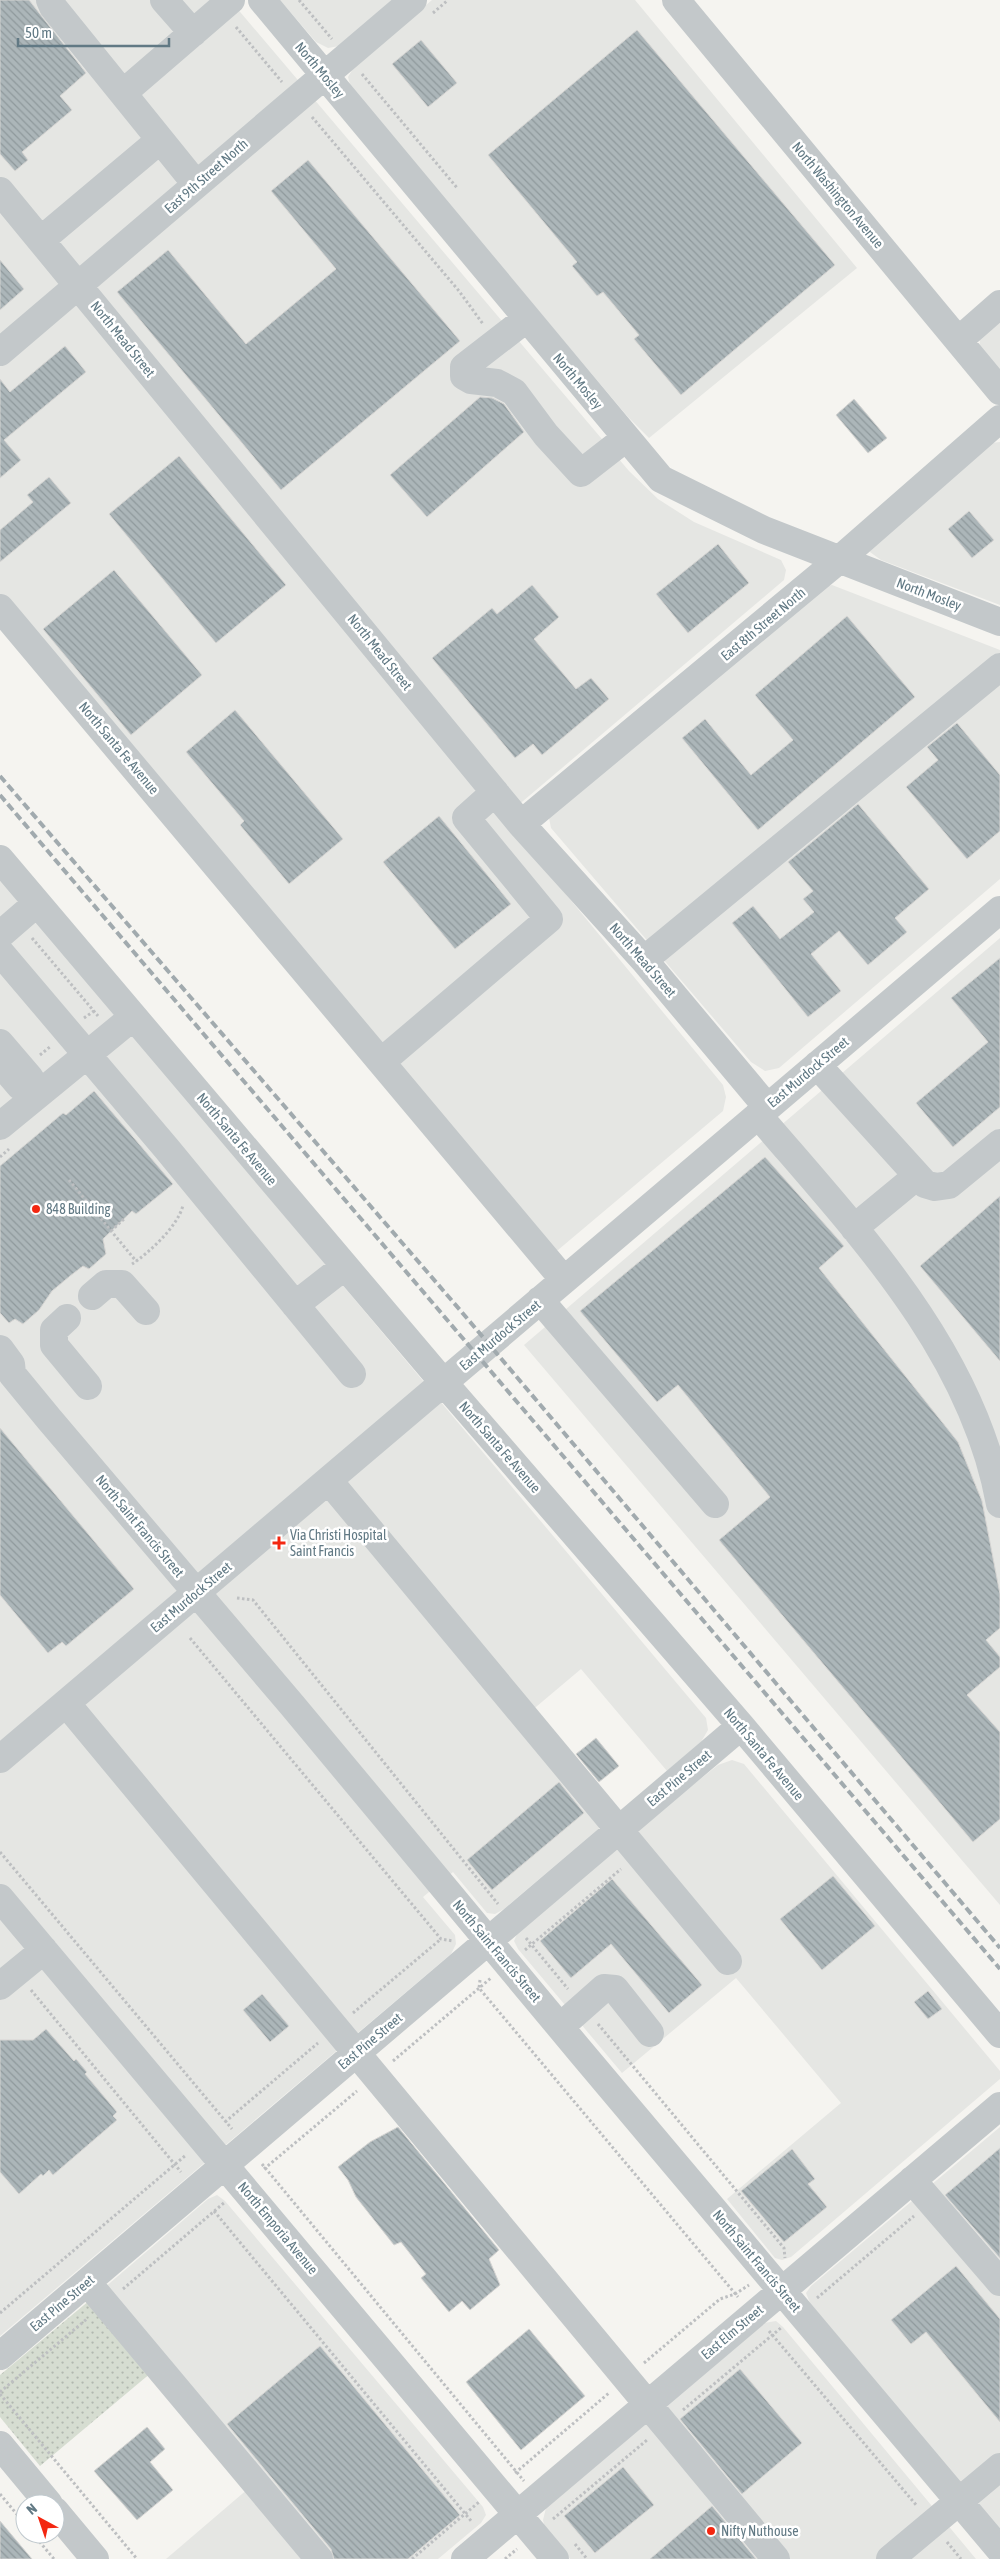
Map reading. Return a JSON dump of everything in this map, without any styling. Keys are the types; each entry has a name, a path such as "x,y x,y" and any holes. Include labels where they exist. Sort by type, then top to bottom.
{"street":[{"path":"50,0 53,8 196,184"},
{"path":"164,0 193,33"},
{"name":"North Mosley","path":"262,0 661,479 764,530 1000,622"},
{"name":"East 9th Street North","path":"0,352 413,0"},
{"name":"North Washington Avenue","path":"676,0 1000,391"},
{"path":"123,94 226,5"},
{"path":"41,240 160,140"},
{"name":"North Mead Street","path":"0,191 521,824 644,960 854,1228 926,1324 955,1377 982,1440 1000,1504"},
{"path":"959,340 1000,304"},
{"path":"526,319 464,368 464,376 471,380 497,383 514,392 546,435 581,474 626,438"},
{"name":"East 8th Street North","path":"521,824 840,560 1000,419"},
{"name":"North Santa Fe Avenue","path":"0,608 564,1280"},
{"path":"644,960 1000,667"},
{"path":"381,1062 549,919 466,818 495,792"},
{"name":"North Santa Fe Avenue","path":"0,860 18,919 123,1025 345,1266 741,1726 1000,2034"},
{"name":"East Murdock Street","path":"0,1759 1000,910"},
{"path":"0,952 88,1054 352,1374"},
{"path":"0,1126 22,1078 88,1054 123,1025"},
{"path":"0,1043 22,1078"},
{"path":"817,1065 925,1184 935,1187 949,1185 1000,1143"},
{"path":"854,1228 917,1176"},
{"path":"295,1305 345,1266"},
{"path":"92,1296 106,1284 122,1284 146,1311"},
{"path":"540,1300 715,1504"},
{"path":"67,1318 54,1330 54,1345 88,1386"},
{"name":"North Saint Francis Street","path":"0,1349 11,1364 6,1374 292,1705 479,1949 508,1964 560,2027 790,2283 814,2304 959,2501 998,2543"},
{"path":"329,1480 728,1961"},
{"path":"66,1703 646,2405 776,2559"},
{"name":"East Pine Street","path":"0,2356 741,1726"},
{"name":"North Emporia Avenue","path":"0,1898 224,2164 506,2480 563,2549"},
{"path":"8,1979 44,1950"},
{"path":"560,2027 604,1988 615,1989 650,2033"},
{"name":"East Elm Street","path":"465,2559 496,2550 536,2516 646,2405 1000,2106"},
{"path":"912,2180 1000,2282"},
{"path":"87,2282 319,2559"},
{"path":"0,2445 41,2494"},
{"path":"890,2559 1000,2467"},
{"path":"65,2523 95,2559"}],"path":[{"path":"299,0 458,189"},
{"path":"226,5 296,98 459,291 496,343"},
{"path":"18,919 94,1011 123,1025"},
{"path":"22,1078 68,1032 94,1011"},
{"path":"69,1180 136,1262"},
{"path":"128,1267 136,1262 169,1229 182,1211 184,1202"},
{"path":"111,1231 125,1218"},
{"path":"237,1598 253,1600 531,1945 784,2248 790,2283 814,2304"},
{"path":"190,1638 441,1939 479,1949 479,1988 735,2294 773,2335 961,2559"},
{"path":"0,1852 265,2168 506,2480 536,2516 560,2525"},
{"path":"137,2559 0,2393 639,1854"},
{"path":"8,1979 196,2189 496,2550 536,2516 664,2426 773,2335 814,2304 931,2202"},
{"path":"412,2559 720,2298 735,2294"},
{"path":"0,2494 15,2512"},
{"path":"41,2544 54,2559"},
{"path":"563,2549 587,2559"}],"shaded area":[{"path":"0,0 230,0 629,471 658,499 694,522 781,560 786,570 784,580 503,818 723,1085 726,1097 723,1111 558,1250 548,1254 0,603"},
{"path":"280,0 392,0 339,46 328,48 316,42"},
{"path":"432,0 635,0 857,268 649,438 628,417 351,88 348,77 354,67"},
{"path":"1000,317 1000,376 979,351 980,339"},
{"path":"1000,442 1000,605 881,560 870,552 872,542 991,443"},
{"path":"832,585 1000,650 1000,879 779,1068 765,1071 751,1062 551,828 549,818 819,588"},
{"name":"Via Christi Hospital Saint Francis","path":"0,877 706,1718 708,1730 701,1742 667,1771 581,1669 530,1712 616,1814 504,1909 495,1914 487,1913 453,1872 423,1897 455,1935 456,1944 451,1954 0,2336"},
{"path":"1000,938 1000,1905 524,1345"},
{"path":"732,1760 744,1764 1000,2071 1000,2079 791,2257 782,2260 775,2258 727,2199 841,2103 736,1978 622,2073 518,1949 514,1941 518,1932 621,1842 718,1765"},
{"path":"1000,2127 1000,2531 810,2303 806,2293 811,2286"},
{"path":"217,2195 225,2201 483,2507 486,2515 481,2523 438,2559 166,2559 249,2488 90,2300 208,2199"},
{"path":"90,2300 152,2372 40,2466 0,2417 0,2375"},
{"path":"776,2321 976,2559 570,2559 545,2529 543,2520 546,2508 764,2323"}],"building":[{"path":"0,0 29,0 86,73 60,96 72,110 22,152 28,160 15,171 0,154"},
{"path":"637,30 835,265 681,395 634,339 639,335 603,292 597,296 572,266 577,262 488,155"},
{"path":"421,40 457,83 428,107 392,64"},
{"path":"308,160 460,341 281,490 117,292 168,250 246,344 336,269 271,191"},
{"path":"0,260 24,289 0,310"},
{"path":"65,346 86,372 4,440 21,460 0,478 0,379 10,392"},
{"path":"480,397 492,398 504,404 524,432 427,517 390,475"},
{"path":"854,399 887,438 868,453 836,415"},
{"path":"179,456 286,585 216,643 109,514"},
{"path":"49,477 71,503 0,562 0,530 33,502 27,495"},
{"path":"969,511 994,540 972,558 948,529"},
{"path":"718,544 749,583 688,633 656,594"},
{"path":"114,570 202,675 131,735 43,629"},
{"path":"532,585 559,617 534,639 576,689 591,678 609,699 542,755 533,744 515,758 432,658 492,608 497,614"},
{"path":"847,616 915,697 758,830 682,738 705,719 751,775 793,740 755,695"},
{"path":"235,710 343,839 289,884 240,825 244,821 186,752"},
{"path":"957,723 1000,775 1000,831 967,859 906,787 938,760 927,747"},
{"path":"858,804 929,889 895,918 907,932 868,965 839,931 811,954 841,991 808,1017 732,923 753,906 780,939 814,912 803,899 813,891 788,862"},
{"path":"439,816 511,904 455,949 383,862"},
{"path":"1000,958 1000,1107 953,1147 916,1103 988,1042 951,998"},
{"name":"848 Building","path":"94,1091 173,1184 136,1214 132,1211 103,1239 106,1254 89,1269 83,1266 52,1291 39,1310 23,1324 15,1319 9,1323 0,1313 0,1166 63,1113 66,1115"},
{"path":"765,1157 844,1246 819,1268 958,1442 982,1501 1000,1594 1000,1628 986,1640 1000,1657 1000,1667 967,1695 1000,1732 1000,1819 973,1842 719,1540 770,1497 678,1385 657,1402 580,1311"},
{"path":"1000,1196 1000,1361 920,1266"},
{"path":"0,1428 134,1589 66,1646 62,1642 48,1653 0,1595"},
{"path":"596,1738 619,1766 599,1782 576,1754"},
{"path":"559,1782 584,1813 492,1890 467,1860"},
{"path":"833,1876 875,1926 822,1970 780,1919"},
{"path":"612,1879 702,1985 669,2013 611,1944 571,1978 540,1941"},
{"path":"928,1991 942,2009 928,2019 914,2002"},
{"path":"262,1994 289,2026 270,2042 243,2010"},
{"path":"46,2029 74,2061 76,2059 87,2072 85,2074 117,2112 113,2116 117,2120 53,2175 49,2170 43,2176 41,2174 19,2194 0,2172 0,2040 33,2040"},
{"path":"398,2127 499,2250 489,2259 500,2285 470,2310 462,2301 449,2312 421,2278 426,2274 401,2242 394,2245 356,2197 348,2180 338,2167 370,2142"},
{"path":"1000,2148 1000,2258 945,2195"},
{"path":"792,2149 815,2179 808,2184 827,2207 784,2242 741,2191"},
{"path":"956,2266 1000,2319 1000,2422 926,2332 911,2344 891,2320"},
{"path":"529,2329 585,2396 521,2450 466,2382"},
{"path":"320,2346 460,2515 408,2559 334,2559 331,2549 227,2424"},
{"path":"740,2369 802,2443 742,2494 680,2419"},
{"path":"147,2427 165,2449 150,2462 173,2490 137,2520 94,2471"},
{"path":"623,2467 654,2505 595,2553 564,2516"},
{"name":"Nifty Nuthouse","path":"712,2506 756,2559 650,2559"},
{"path":"0,2521 15,2539 15,2544 19,2544 32,2559 0,2559"}],"railway":[{"path":"0,776 460,1310 1000,1948"},
{"path":"0,795 1000,1969"}],"place":[{"name":"848 Building","path":"36,1209"},
{"name":"Via Christi Hospital Saint Francis","path":"279,1543"},
{"name":"Nifty Nuthouse","path":"711,2531"}]}
